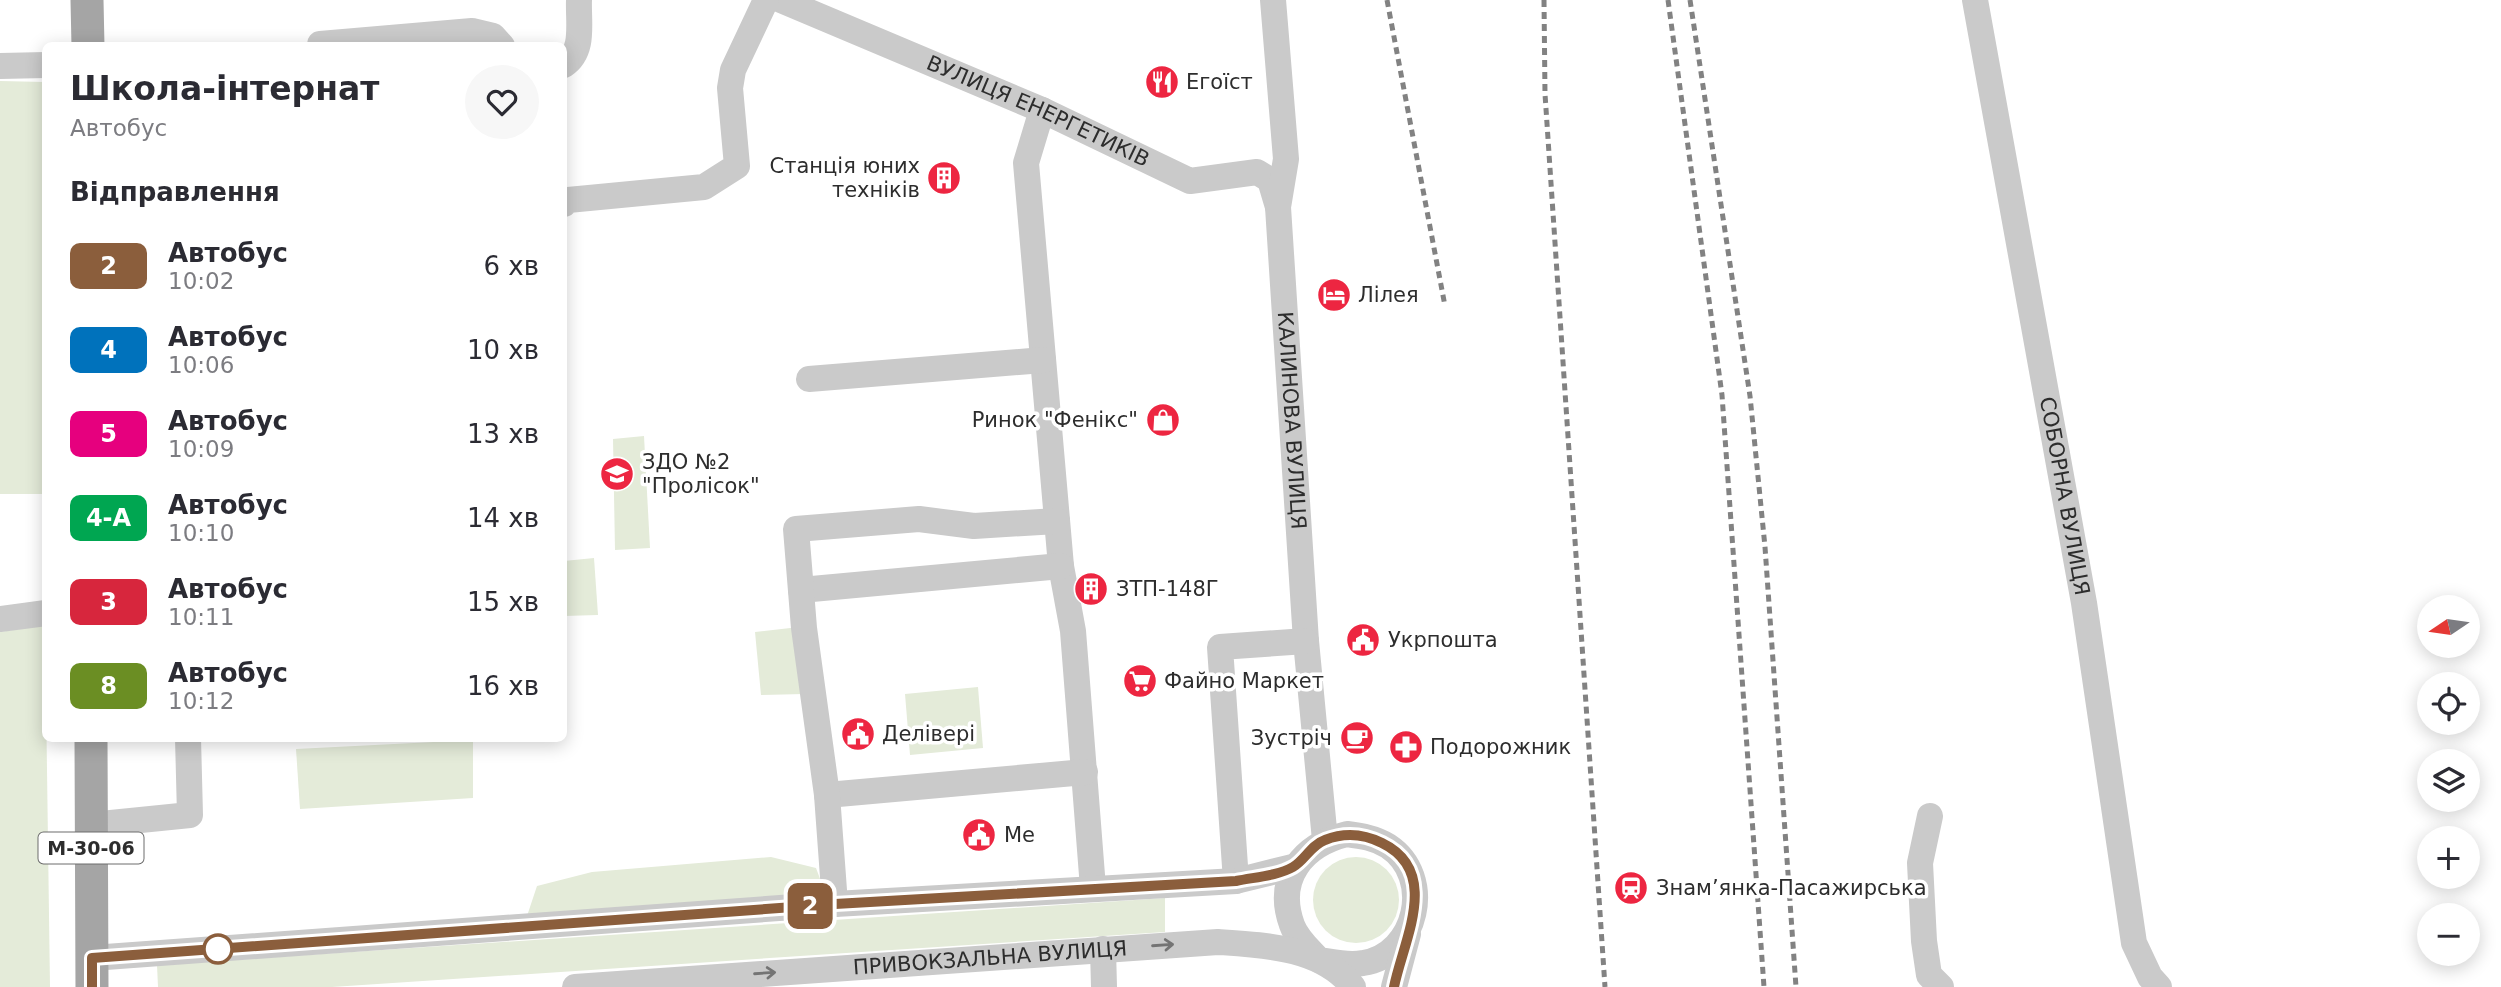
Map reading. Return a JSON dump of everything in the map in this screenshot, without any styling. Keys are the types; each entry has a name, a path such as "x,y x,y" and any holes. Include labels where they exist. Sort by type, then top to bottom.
{"main road":[{"path":"87,0 88,42"},
{"name":"М-30-06","path":"91,742 92,973"}],"street":[{"path":"567,63 573,59 578,49 579,0"},
{"path":"567,201 704,187 737,166 730,96 733,70 766,0"},
{"name":"ВУЛИЦЯ ЕНЕРГЕТИКІВ","path":"781,0 1042,110 1190,181 1257,172 1270,180 1278,207"},
{"name":"КАЛИНОВА ВУЛИЦЯ","path":"1273,0 1286,159 1278,207 1306,641 1325,840"},
{"name":"СОБОРНА ВУЛИЦЯ","path":"1975,0 2084,603 2134,943 2150,977 2160,987"},
{"path":"343,42 472,31 493,36 498,42"},
{"path":"0,66 42,65"},
{"path":"1042,110 1026,163 1061,566 1073,631 1093,888"},
{"path":"809,379 1043,360"},
{"path":"835,904 827,795 796,529 919,519 974,526 1057,521"},
{"path":"801,590 1061,566"},
{"path":"0,620 42,614"},
{"path":"1236,881 1220,647 1306,641"},
{"path":"91,825 190,815 188,742"},
{"path":"827,795 1085,772"},
{"path":"1930,816 1920,863 1924,941 1929,975 1941,987"},
{"path":"1353,987 1319,960 1298,937 1292,924 1287,894 1296,866 1303,855 1325,840 1347,834 1369,837 1390,847 1398,855 1415,884 1416,907 1394,987"},
{"path":"92,973 835,904 1236,881 1296,866"},
{"path":"1319,960 1364,963 1382,957 1398,945 1409,929"},
{"name":"ПРИВОКЗАЛЬНА ВУЛИЦЯ","path":"575,987 1218,942 1260,944 1319,960"},
{"path":"1102,949 1104,987"}],"green space":[{"path":"0,81 42,82 42,494 0,494"},
{"path":"644,436 650,548 615,550 613,439"},
{"path":"594,558 598,615 567,616 567,561"},
{"path":"42,625 42,742 47,742 50,987 0,987 0,632"},
{"path":"799,627 804,694 761,695 755,632"},
{"path":"978,687 983,748 910,755 905,694"},
{"path":"473,742 473,798 300,809 296,749"},
{"path":"771,857 816,868 825,892 526,919 537,886 592,872"},
{"path":"1356,857 1373,860 1387,869 1396,883 1399,900 1396,917 1387,931 1373,940 1356,943 1339,940 1325,931 1316,917 1313,900 1316,883 1325,869 1339,860"},
{"path":"1165,898 1165,932 332,987 158,987 157,965"}],"railway":[{"path":"1387,0 1445,306"},
{"path":"1544,0 1545,94 1605,987"},
{"path":"1668,0 1722,395 1764,987"},
{"path":"1690,0 1750,396 1765,547 1796,987"}],"bus line":[{"name":"2","path":"92,987 92,958 835,904 1236,881 1277,873 1296,866 1313,846 1347,834 1369,837 1390,847 1405,863 1415,884 1416,907 1394,987"}],"place":[{"name":"Егоїст","path":"1162,82"},
{"name":"Станція юних техніків","path":"944,178"},
{"name":"Лілея","path":"1334,295"},
{"name":"Ринок \"Фенікс\"","path":"1163,420"},
{"name":"ЗДО №2 \"Пролісок\"","path":"617,474"},
{"name":"ЗТП-148Г","path":"1091,589"},
{"name":"Укрпошта","path":"1363,640"},
{"name":"Файно Маркет","path":"1140,681"},
{"name":"Делівері","path":"858,734"},
{"name":"Зустріч","path":"1357,738"},
{"name":"Подорожник","path":"1406,747"},
{"name":"Me","path":"979,835"},
{"name":"Знам’янка-Пасажирська","path":"1631,888"}]}
